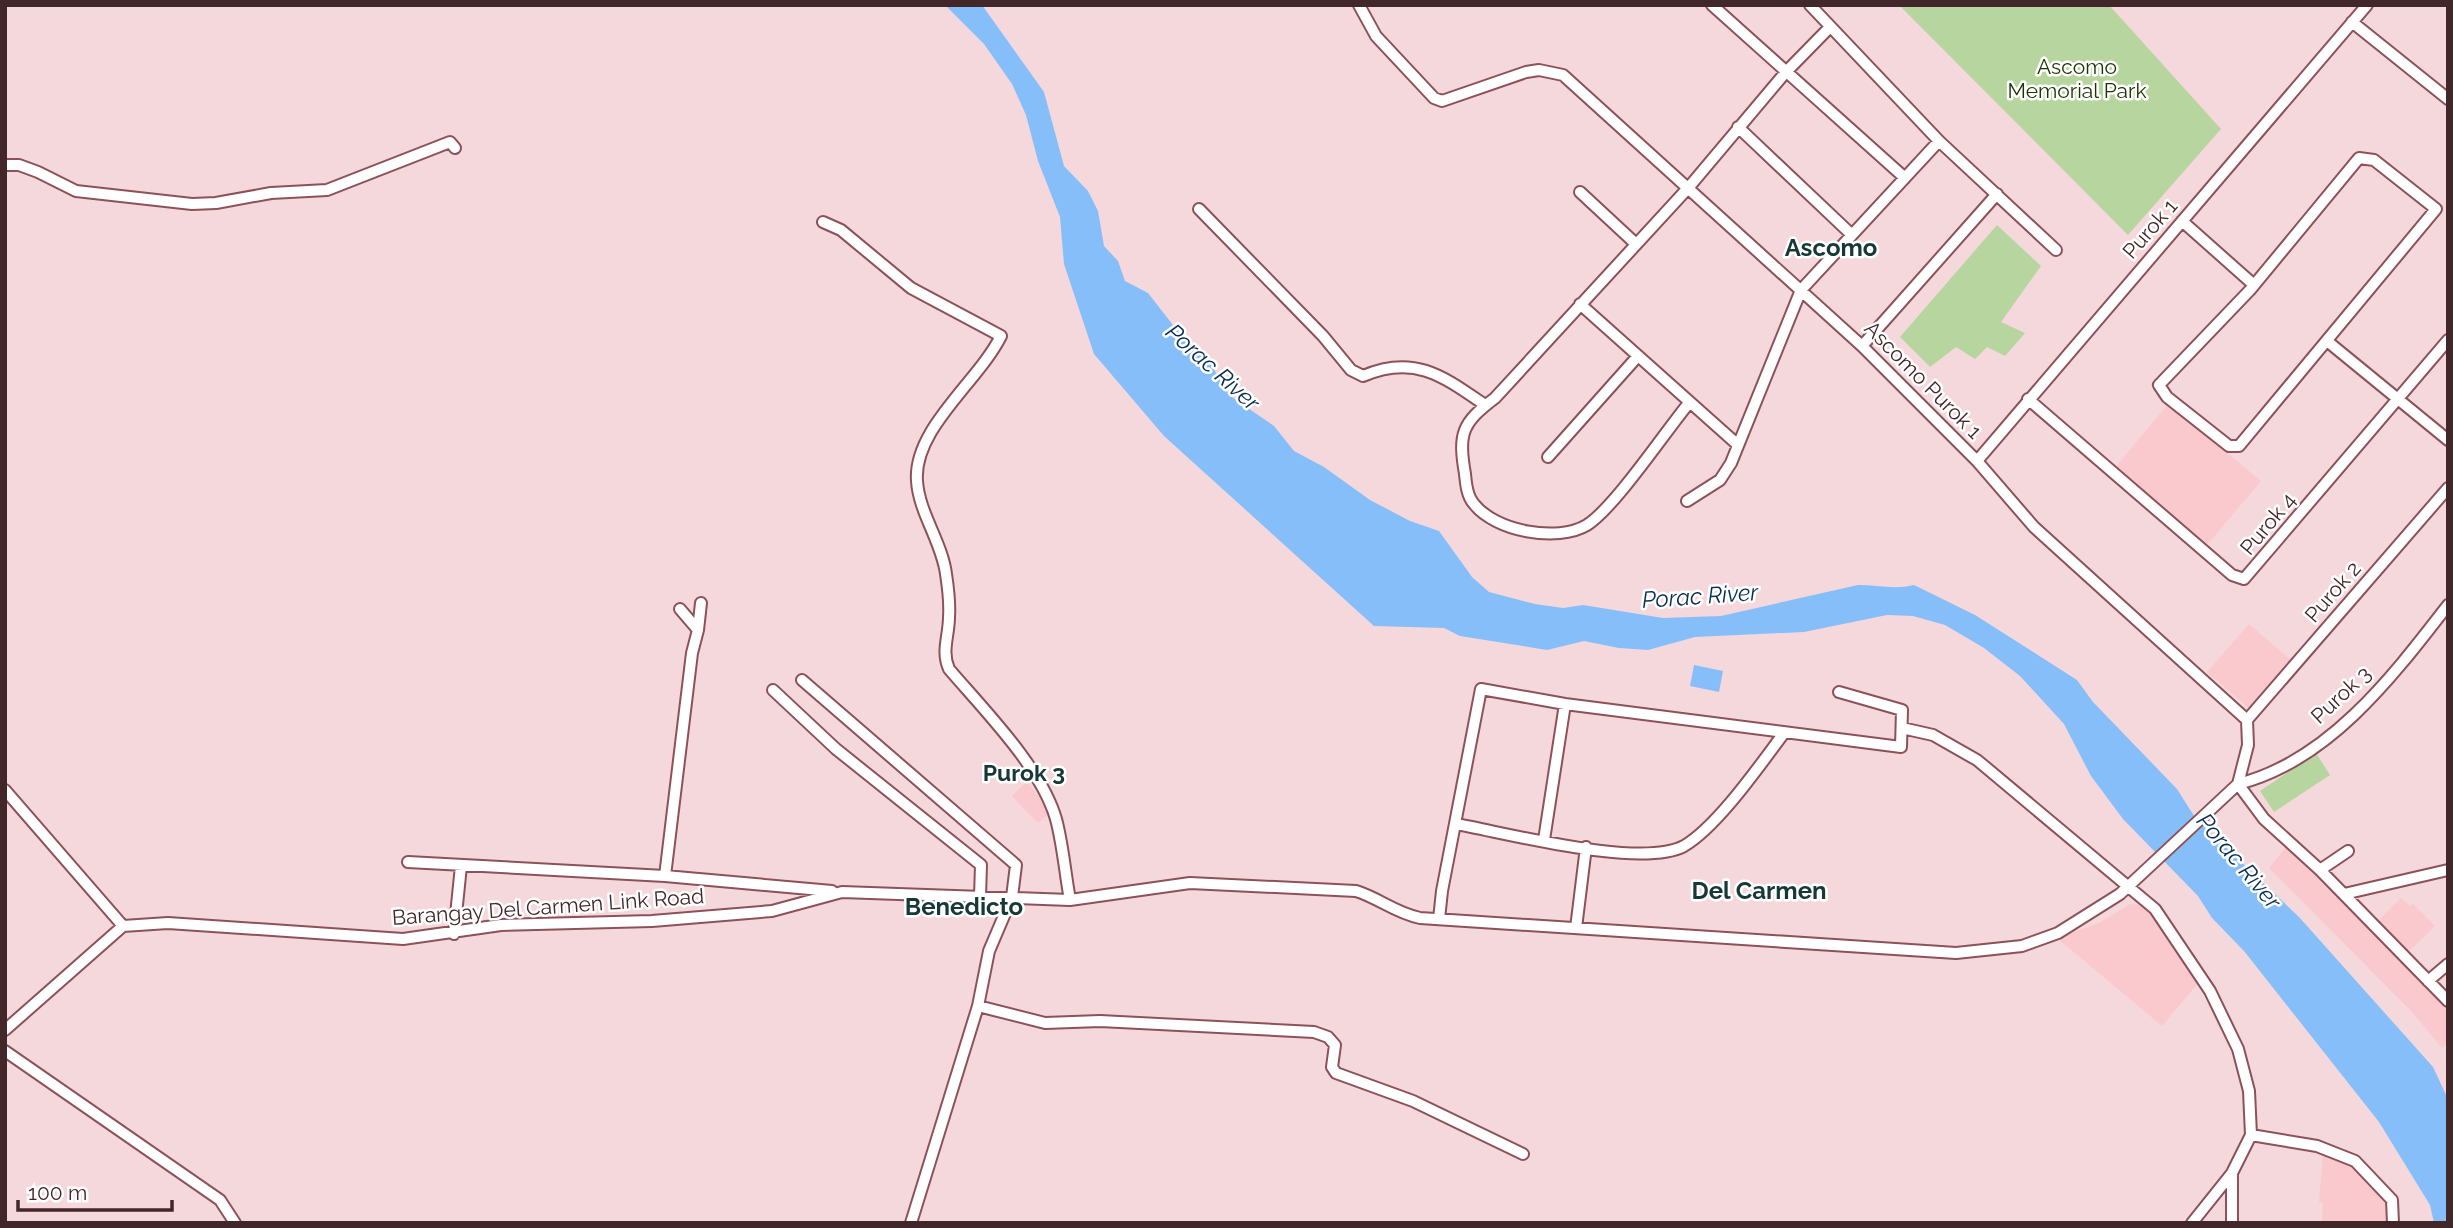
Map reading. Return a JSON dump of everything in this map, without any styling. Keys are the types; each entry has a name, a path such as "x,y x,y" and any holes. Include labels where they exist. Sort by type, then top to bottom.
{"street":[{"name":"Ascomo Purok 1","path":"1359,5 1362,15 1376,36 1434,98 1442,101 1526,72 1539,70 1563,75 1862,346 1977,461 2034,527 2247,720"},
{"path":"1712,5 1905,178"},
{"path":"1810,5 1939,141 2056,250"},
{"name":"Purok 1","path":"1977,461 2367,5"},
{"path":"2352,22 2448,99"},
{"path":"1689,403 1602,513 1569,533 1547,534 1519,530 1484,513 1474,504 1468,492 1461,439 1464,427 1689,187 1785,73 1830,27"},
{"path":"1738,127 1852,235"},
{"path":"1687,500 1720,480 1738,445 1801,290 1939,141"},
{"path":"5,165 38,172 76,191 192,204 271,193 327,190 450,142 455,148"},
{"path":"2358,158 2374,160 2436,209 2239,446 2229,446 2167,397 2160,384 2254,285 2358,158"},
{"path":"1580,192 1636,244"},
{"path":"1862,346 1997,194"},
{"path":"1199,209 1323,336 1352,370 1363,376 1400,366 1420,367 1485,405"},
{"path":"2182,221 2254,285"},
{"path":"823,222 841,230 911,288 1001,335 991,356 923,442 917,462 916,484 946,572 950,617 944,657 949,669 1018,751 1056,817 1070,900"},
{"path":"1580,304 1738,445"},
{"name":"Purok 4","path":"2028,399 2240,579 2249,577 2448,340"},
{"path":"2327,341 2448,440"},
{"path":"1548,457 1637,356"},
{"name":"Purok 2","path":"2247,720 2448,488"},
{"path":"665,876 692,653 701,603"},
{"name":"Purok 3","path":"2238,783 2280,769 2302,757 2364,705 2405,660 2448,605"},
{"path":"680,609 698,630"},
{"path":"802,680 1016,865 1012,897 989,951 978,1006 911,1223"},
{"path":"1439,919 1441,891 1481,689 1564,704 1891,748 1901,747 1902,710 1839,692"},
{"path":"773,690 836,749 981,865 981,897"},
{"path":"1544,840 1564,704"},
{"path":"2247,720 2248,745 2238,783 2264,819 2320,870 2448,1001"},
{"path":"1902,728 1933,735 1978,760 2155,909 2210,991 2238,1049 2249,1091 2251,1135 2232,1172 2192,1223"},
{"path":"1456,824 1622,853 1659,853 1686,844 1717,815 1784,733"},
{"name":"Barangay Del Carmen Link Road","path":"122,926 169,923 403,939 454,934 501,925 652,920 772,911 842,892 1070,900 1190,883 1333,888 1370,895 1401,914 1439,919 1956,953 1989,951 2022,946 2058,933 2128,887 2238,783"},
{"path":"5,790 122,926 5,1030"},
{"path":"1576,928 1586,847"},
{"path":"2320,870 2348,851"},
{"path":"408,862 665,876 842,892"},
{"path":"454,934 461,866"},
{"path":"2344,894 2448,870"},
{"path":"2428,981 2448,964"},
{"path":"978,1006 1045,1023 1100,1021 1314,1032 1328,1037 1335,1045 1332,1067 1336,1073 1413,1101 1523,1154"},
{"path":"5,1051 220,1200 235,1223"},
{"path":"2251,1135 2317,1146 2355,1161 2392,1200 2393,1223"},
{"path":"2232,1172 2232,1223"}],"shaded area":[{"path":"2168,404 2261,481 2206,546 2113,470"},
{"path":"2249,624 2292,661 2250,709 2207,672"},
{"path":"1027,781 1050,813 1038,823 1012,796"},
{"path":"2286,847 2448,1008 2448,1043 2442,1048 2412,1012 2269,868"},
{"path":"2401,898 2410,906 2413,904 2435,926 2407,953 2376,923"},
{"path":"2130,904 2144,905 2149,909 2199,982 2162,1026 2057,938 2099,923"},
{"path":"2323,1154 2356,1163 2390,1204 2391,1223 2322,1223 2323,1203 2319,1202"}],"green space":[{"name":"Ascomo Memorial Park","path":"1899,5 2109,5 2221,129 2128,235"},
{"path":"1997,225 2041,266 2001,322 2025,333 2005,356 1987,347 1975,359 1956,347 1930,367 1900,337"},
{"path":"2316,753 2330,775 2274,812 2260,791"}],"water":[{"name":"Porac River","path":"945,5 982,5 1044,92 1064,166 1088,191 1098,211 1104,246 1118,261 1125,281 1148,293 1180,334 1208,359 1229,395 1274,426 1294,451 1324,467 1370,500 1410,521 1439,531 1472,577 1489,592 1535,604 1563,608 1583,605 1663,618 1721,616 1858,585 1914,585 1975,615 2077,680 2093,702 2177,789 2196,819 2299,917 2433,1067 2448,1099 2448,1223 2434,1223 2430,1205 2379,1122 2244,951 2212,918 2198,896 2123,819 2091,776 2064,724 2020,676 1984,648 1945,625 1913,616 1887,615 1804,632 1695,637 1648,650 1584,641 1547,650 1460,636 1444,628 1374,626 1164,436 1094,354 1064,264 1060,217 1038,161 1026,115 1012,84 984,44"},
{"path":"1694,665 1723,671 1719,692 1690,686"}],"district":[{"name":"Ascomo","path":"1831,248"},
{"name":"Purok 3","path":"1024,773"},
{"name":"Del Carmen","path":"1759,891"},
{"name":"Benedicto","path":"964,907"}]}
